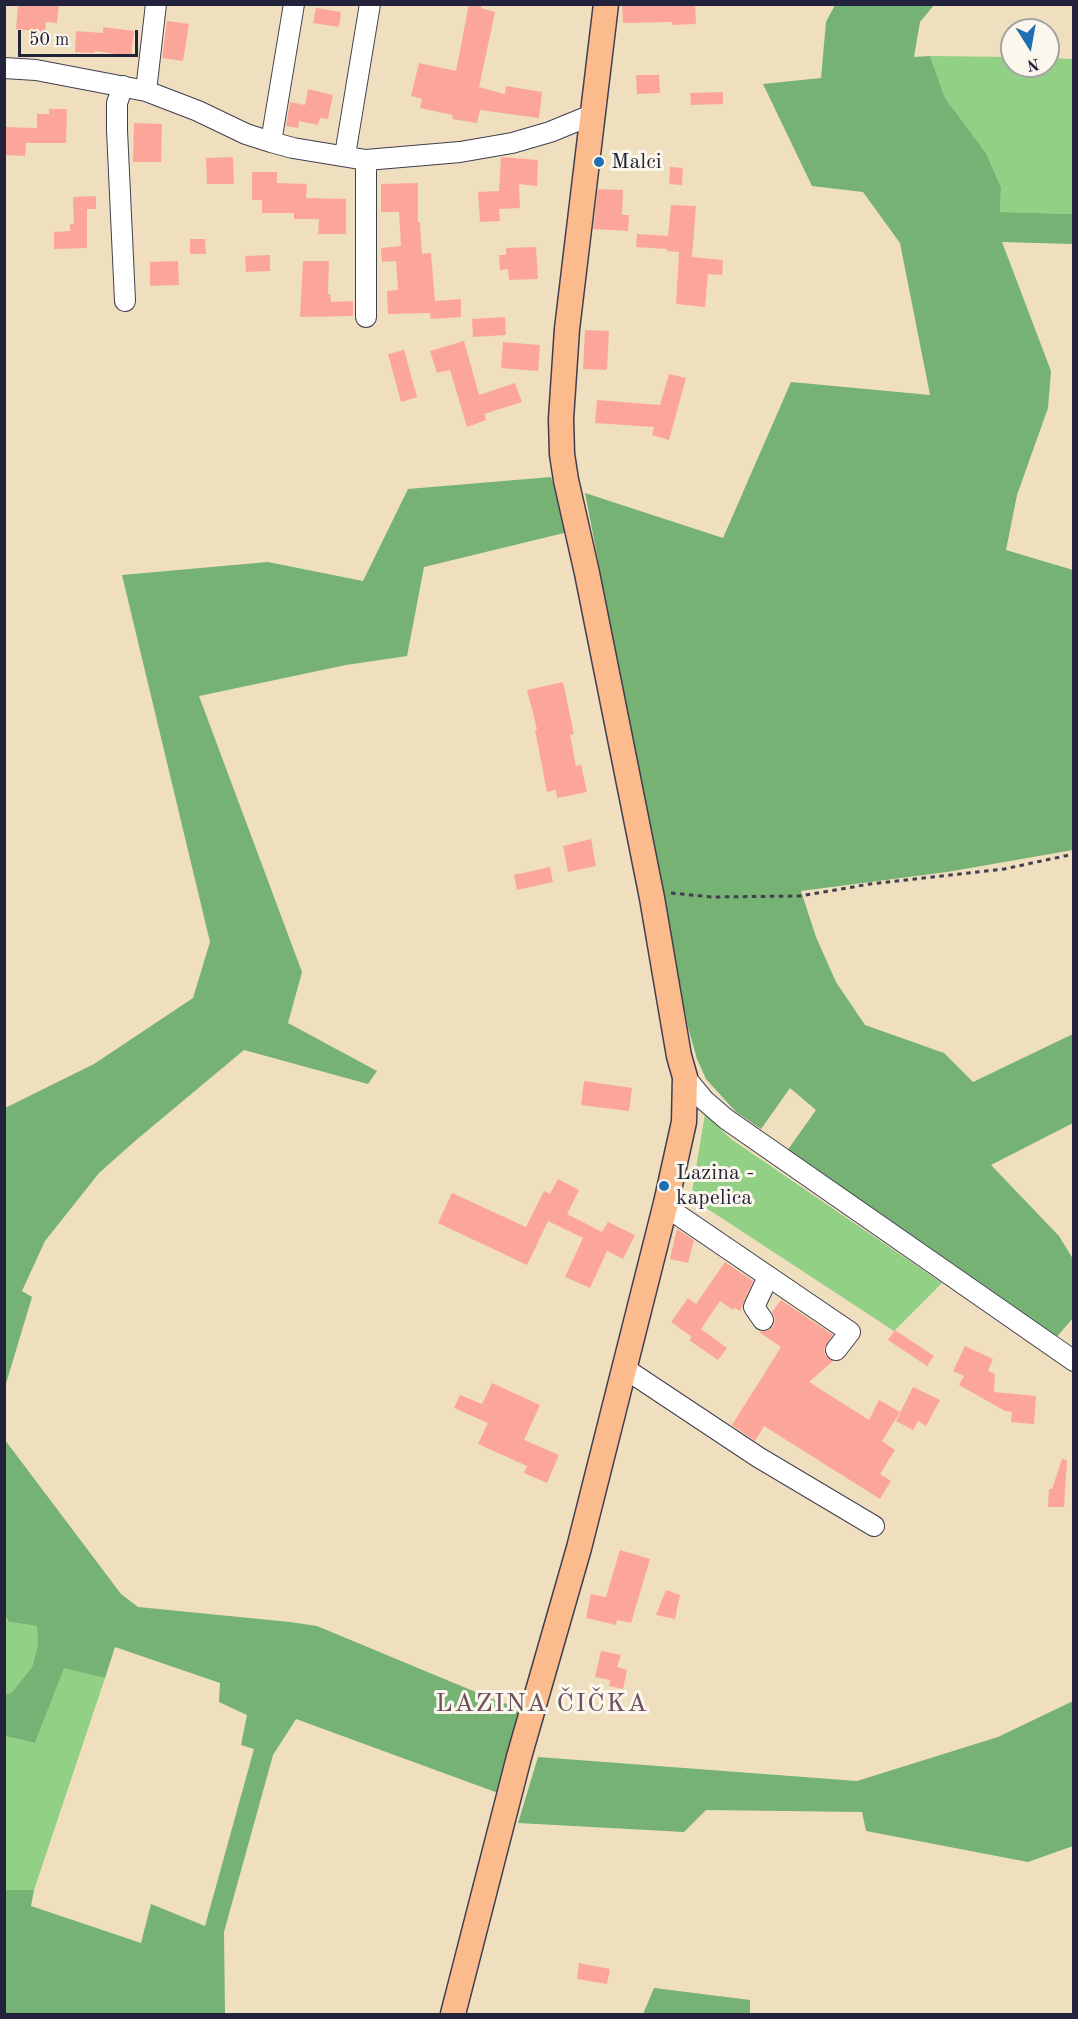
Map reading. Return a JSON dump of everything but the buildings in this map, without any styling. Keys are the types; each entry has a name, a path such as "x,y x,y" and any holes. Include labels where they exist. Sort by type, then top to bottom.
{"main road":[{"path":"453,2014 504,1814 579,1548 684,1122 685,1077 679,1056 652,898 562,454 561,419 566,339 606,4"}],"street":[{"path":"146,91 156,4"},
{"path":"271,142 294,4"},
{"path":"345,155 370,4"},
{"path":"4,68 36,70 146,91 198,111 246,134 271,142 366,160 460,152 512,143 550,132 594,114"},
{"path":"123,86 117,103 117,130 125,301"},
{"path":"366,160 366,317"},
{"path":"685,1077 704,1100 726,1119 1074,1361"},
{"path":"665,1206 850,1332 836,1350"},
{"path":"763,1320 754,1307 768,1277"},
{"path":"624,1368 758,1457 874,1526"}],"path":[{"path":"652,898 674,892 712,897 800,896 870,884 1004,869 1074,854"}],"green space":[{"path":"835,5 934,5 920,22 914,57 930,56 945,98 986,153 1001,187 1000,212 1073,214 1073,244 1002,242 1051,371 1048,408 1017,495 1006,550 1073,570 1073,850 947,872 801,891 816,937 836,982 865,1025 944,1053 973,1082 1073,1034 1073,1123 991,1165 1059,1236 1073,1259 1073,1318 1055,1339 787,1151 816,1110 790,1088 761,1129 736,1112 706,1079 697,1059 688,1027 585,493 723,538 791,382 930,395 900,243 863,192 812,186 763,84 821,78 826,22"},
{"path":"930,56 1000,57 1000,78 1060,78 1060,58 1073,59 1073,214 1000,212 1001,187 986,153 945,98"},
{"path":"551,477 568,532 424,567 407,656 346,665 199,696 302,972 288,1023 377,1071 368,1084 244,1050 135,1141 99,1173 45,1241 22,1291 32,1297 5,1387 5,1108 94,1064 193,998 210,942 122,575 268,562 363,581 408,489"},
{"path":"705,1114 731,1139 942,1283 894,1331 691,1198"},
{"path":"5,1440 121,1594 138,1607 317,1626 502,1703 522,1706 501,1794 296,1719 273,1755 224,1932 225,2014 5,2014 5,1890 34,1890 31,1906 141,1943 151,1904 205,1926 254,1749 241,1745 247,1715 219,1702 220,1683 115,1647 105,1678 64,1668 35,1743 5,1736 5,1695 12,1692 32,1667 38,1645 37,1626 9,1622 5,1616"},
{"path":"4,1616 9,1622 37,1626 38,1645 32,1667 12,1692 5,1695"},
{"path":"64,1667 105,1678 34,1890 5,1890 5,1736 35,1743"},
{"path":"1073,1701 1073,1846 1028,1862 866,1831 862,1812 706,1810 684,1832 518,1823 538,1757 857,1781 998,1737"},
{"path":"654,1988 750,2000 750,2014 643,2014"}],"place":[{"name":"Malci","path":"599,162"},
{"name":"Lazina - kapelica","path":"664,1186"}],"district":[{"name":"LAZINA ČIČKA","path":"542,1704"}]}
